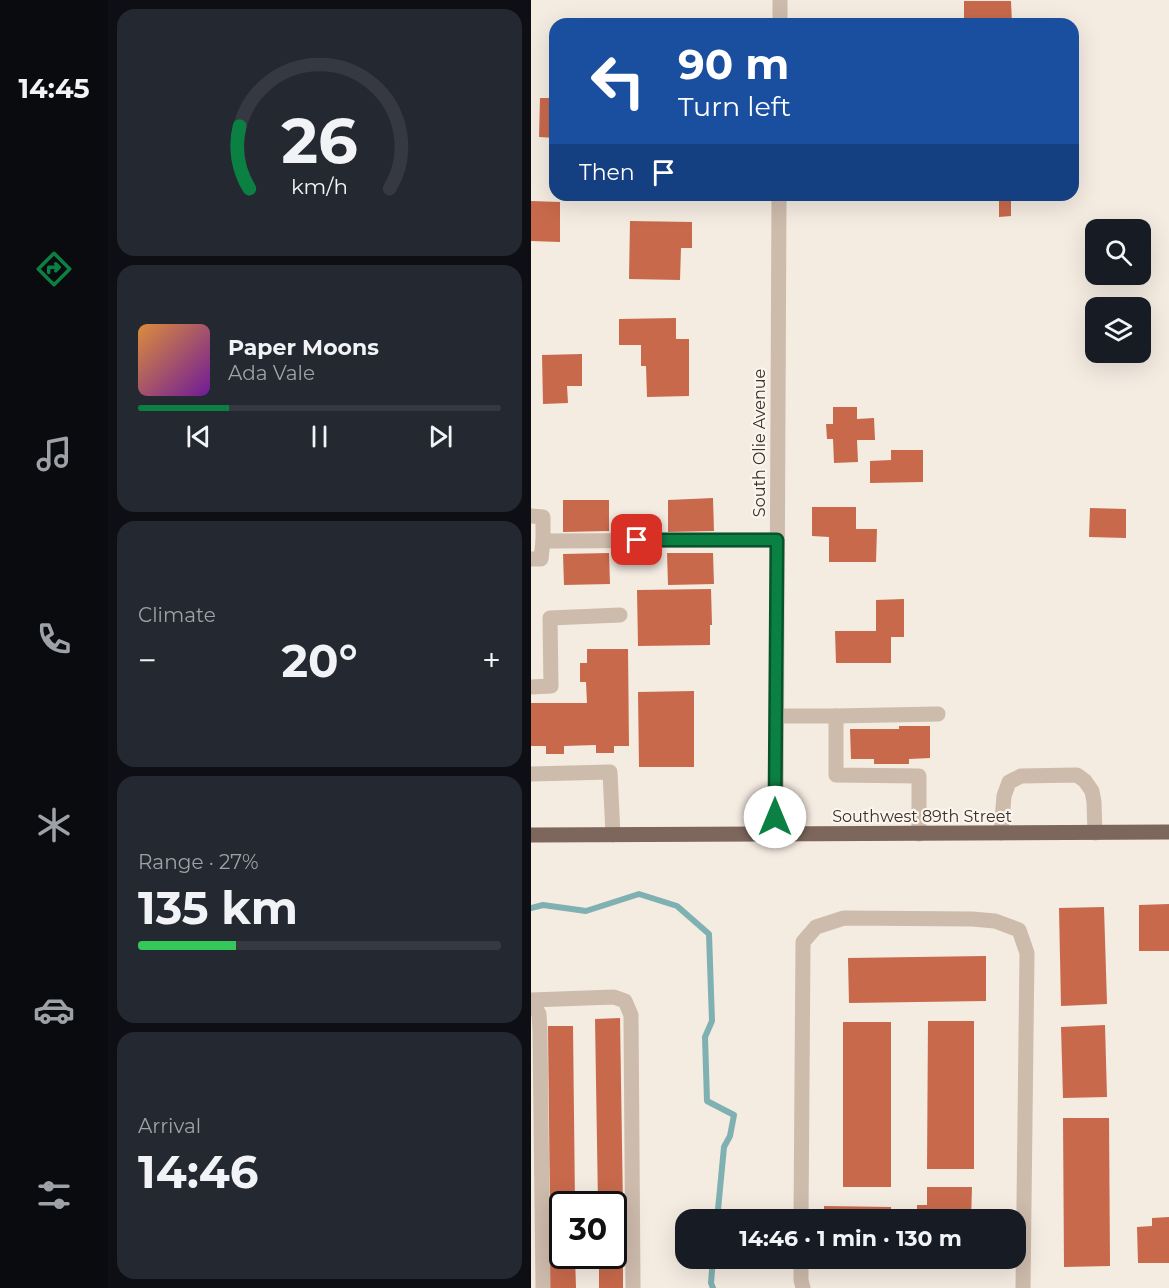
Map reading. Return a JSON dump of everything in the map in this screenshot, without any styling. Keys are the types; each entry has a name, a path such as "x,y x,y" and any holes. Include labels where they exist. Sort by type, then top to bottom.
{"main road":[{"name":"Southwest 89th Street","path":"531,835 1169,832"}],"street":[{"path":"780,0 780,18"},
{"name":"South Olie Avenue","path":"776,834 779,201"},
{"path":"531,516 543,517 541,559 531,559"},
{"path":"543,541 777,540"},
{"path":"531,687 551,686 551,618 620,615"},
{"path":"776,716 938,714"},
{"path":"836,716 836,775 919,776 919,834"},
{"path":"531,774 610,772 613,835"},
{"path":"1001,833 1004,796 1009,782 1021,776 1077,775 1092,790 1095,833"},
{"path":"801,1209 803,942 816,927 844,918 972,919 995,921 1019,930 1027,953 1024,1209"},
{"path":"543,1288 540,1031 539,1014 531,1001 586,997 614,997 625,1001 631,1015 633,1288"},
{"path":"801,1269 803,1288"},
{"path":"1023,1269 1023,1288"}],"building":[{"path":"964,1 1011,1 1012,18 964,18"},
{"path":"540,98 549,98 549,138 539,137"},
{"path":"531,201 560,202 560,242 531,241"},
{"path":"999,201 1011,201 1011,216 999,217"},
{"path":"630,221 692,222 692,248 681,248 680,280 629,279"},
{"path":"676,318 676,339 689,339 689,396 647,397 646,366 641,366 641,345 619,345 619,319"},
{"path":"582,354 582,386 567,386 568,403 543,404 542,355"},
{"path":"833,407 857,407 857,419 874,418 875,440 857,440 858,462 834,463 833,439 827,439 826,424 833,424"},
{"path":"891,450 923,450 923,482 870,483 870,461 891,460"},
{"path":"713,498 714,531 668,532 668,500"},
{"path":"563,500 609,500 609,531 563,532"},
{"path":"812,507 856,507 856,529 877,529 876,562 829,562 829,537 812,536"},
{"path":"1090,508 1126,509 1126,538 1089,537"},
{"path":"609,553 610,584 564,585 563,554"},
{"path":"667,553 713,553 714,584 668,585"},
{"path":"711,589 710,645 638,646 637,590"},
{"path":"904,599 904,637 891,637 891,663 836,663 835,631 876,631 876,600"},
{"path":"587,649 628,649 629,746 614,746 614,753 596,753 596,745 564,746 564,754 546,754 546,746 531,746 531,703 587,703 586,682 580,682 580,663 587,663"},
{"path":"694,691 694,767 639,767 638,692"},
{"path":"899,726 930,726 930,758 909,759 909,764 874,764 874,759 851,759 850,729 899,729"},
{"path":"1169,904 1169,951 1139,951 1139,905"},
{"path":"1104,907 1107,1004 1061,1006 1059,908"},
{"path":"986,956 986,1001 849,1003 848,958"},
{"path":"620,1018 623,1191 598,1191 595,1019"},
{"path":"928,1021 974,1021 974,1169 927,1169"},
{"path":"843,1022 891,1022 891,1187 843,1187"},
{"path":"1105,1025 1107,1097 1063,1098 1061,1027"},
{"path":"548,1026 573,1026 575,1191 550,1191"},
{"path":"1063,1118 1109,1118 1110,1266 1064,1267"},
{"path":"927,1187 972,1187 971,1209 917,1209 917,1205 927,1205"},
{"path":"824,1206 891,1207 891,1209 824,1209"},
{"path":"1169,1217 1169,1263 1138,1263 1137,1227 1152,1226 1152,1218"},
{"path":"550,1269 575,1269 576,1288 550,1288"},
{"path":"599,1269 623,1269 623,1288 599,1288"}],"waterway":[{"path":"531,908 543,905 586,911 639,894 677,906 709,934 712,1021 705,1037 707,1101 734,1115 730,1136 724,1147 718,1209"},
{"path":"712,1269 713,1288"}],"route":[{"path":"637,540 777,540 775,817"}]}
